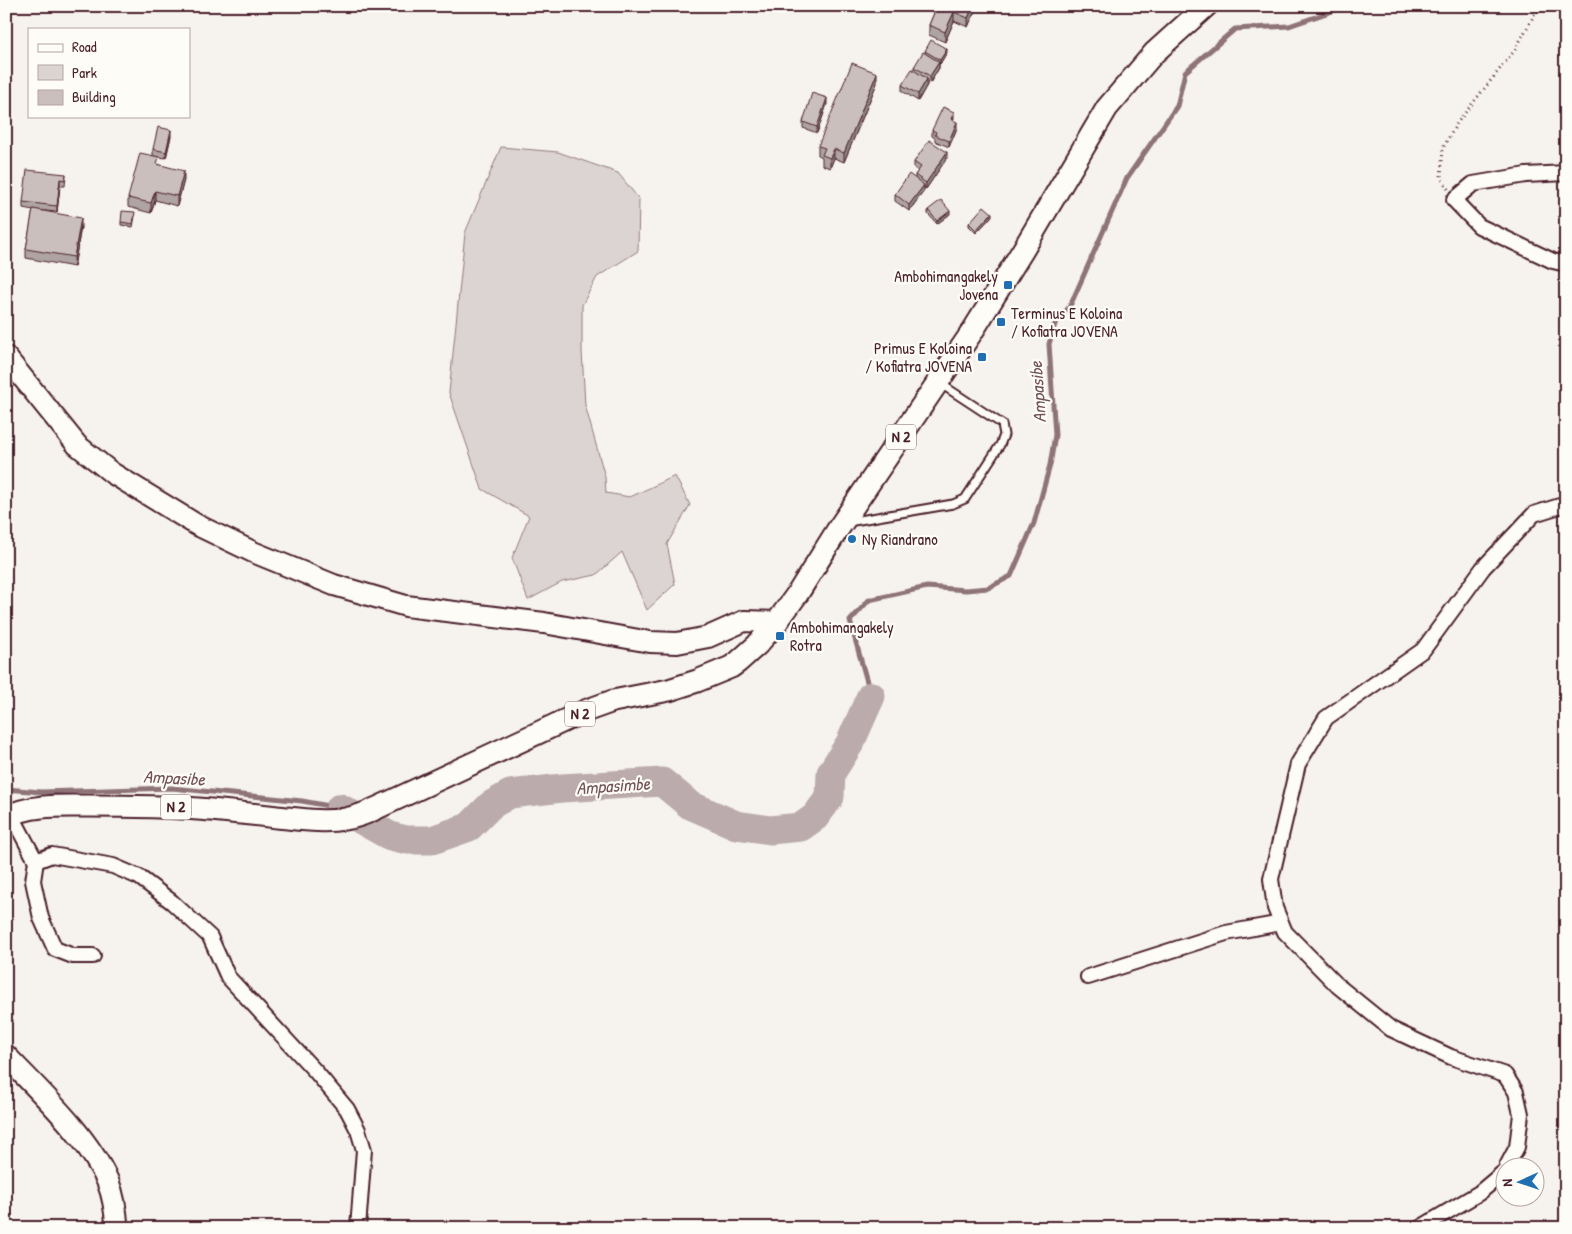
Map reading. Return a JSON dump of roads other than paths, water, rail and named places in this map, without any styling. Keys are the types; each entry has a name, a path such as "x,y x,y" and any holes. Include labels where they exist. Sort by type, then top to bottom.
{"main road":[{"name":"N 2","path":"9,816 24,810 56,806 146,806 304,820 328,821 346,819 377,808 585,711 613,701 668,690 731,667 747,655 777,622 798,593 972,332 1107,108 1154,53 1206,6"},
{"path":"6,1056 56,1110 94,1156 108,1183 115,1205 117,1228"}],"street":[{"path":"1566,173 1526,175 1473,184 1454,200 1479,226 1553,262 1566,264"},
{"path":"6,357 78,445 112,473 198,525 253,552 334,585 406,606 544,623 650,642 677,643 708,637 744,621 777,622"},
{"path":"1512,1156 1517,1147 1521,1114 1516,1092 1505,1075 1451,1057 1391,1029 1338,986 1285,932 1275,908 1271,879 1298,764 1326,718 1423,650 1483,568 1534,514 1566,504"},
{"path":"9,816 36,860 33,881 41,918 55,949 73,956 93,956"},
{"path":"36,860 52,855 113,866 139,877 172,902 210,938 228,977 316,1072 347,1109 355,1123 364,1150 358,1228"},
{"path":"1088,977 1226,933 1282,923"},
{"path":"1420,1228 1479,1193 1494,1180"}],"lane":[{"path":"843,523 953,504 965,499 1000,445 1004,428 1002,424 938,382"}],"waterway":[{"name":"Ampasibe","path":"871,696 850,621 869,600 927,587 966,590 988,588 1011,576 1034,523 1050,465 1055,435 1049,344 1055,324 1070,306 1127,178 1177,106 1185,72 1235,29 1289,26 1347,6"},
{"name":"Ampasimbe","path":"340,808 390,836 407,840 432,840 469,827 491,805 510,794 562,788 662,782 690,805 736,825 770,830 801,827 815,817 830,797 831,773 850,743 871,696"},
{"name":"Ampasibe","path":"6,789 41,792 172,788 302,801 340,808"}],"place":[{"name":"Ambohimangakely Jovena","path":"1008,285"},
{"name":"Terminus E Koloina / Kofiatra JOVENA","path":"1001,322"},
{"name":"Primus E Koloina / Kofiatra JOVENA","path":"982,357"},
{"name":"Ny Riandrano","path":"852,539"},
{"name":"Ambohimangakely Rotra","path":"780,636"}]}
